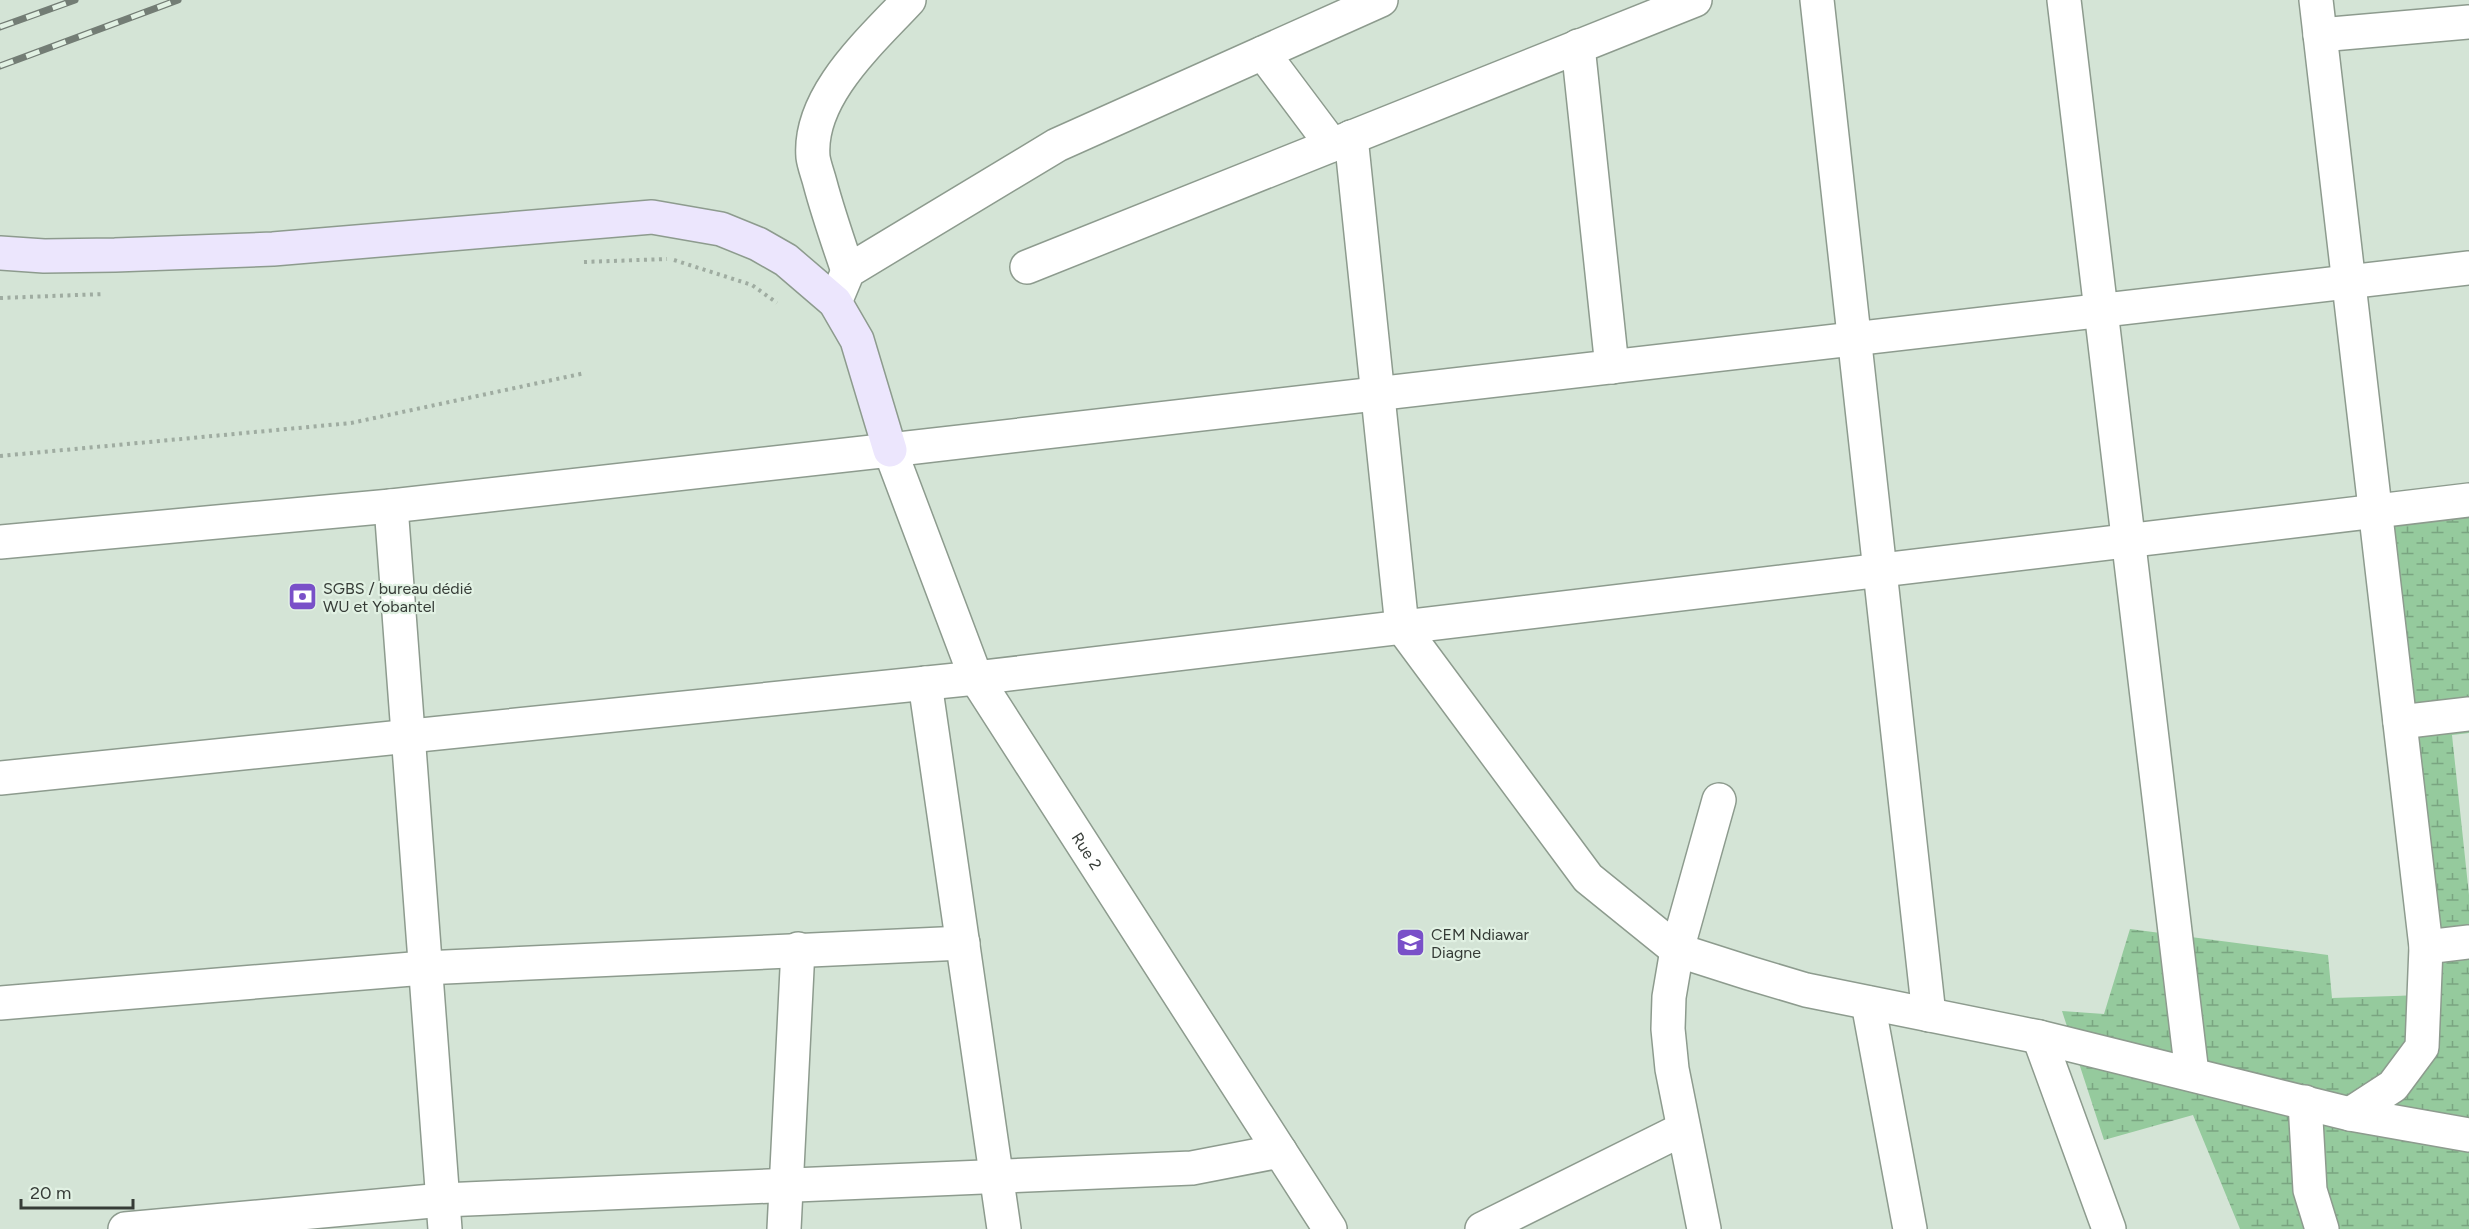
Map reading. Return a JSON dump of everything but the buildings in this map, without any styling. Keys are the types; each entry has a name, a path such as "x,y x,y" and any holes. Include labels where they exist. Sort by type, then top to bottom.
{"main road":[{"path":"0,253 44,256 116,255 273,249 652,217 721,229 758,244 786,260 835,302 857,340 890,450"}],"street":[{"path":"848,271 829,216 813,156 816,132 825,102 843,71 909,0"},
{"path":"835,302 848,271 1057,145 1381,0"},
{"path":"1027,267 1695,0"},
{"path":"1817,0 1929,1015"},
{"path":"2064,0 2192,1074"},
{"path":"2316,0 2426,947 2422,1047 2393,1086 2350,1114"},
{"path":"2320,35 2469,22"},
{"path":"1578,46 1612,367"},
{"path":"1263,53 1342,141 1378,394 1402,627 1588,878 1677,950 1806,990 2039,1037 2350,1114 2469,1135"},
{"path":"0,542 391,506 2469,268"},
{"name":"Rue 2","path":"890,450 976,678 1330,1229"},
{"path":"0,778 976,678 2469,500"},
{"path":"391,506 444,1215"},
{"path":"925,683 1004,1229"},
{"path":"2400,723 2469,714"},
{"path":"1704,1229 1672,1069 1668,1029 1669,997 1677,950 1719,800"},
{"path":"2426,947 2469,942"},
{"path":"0,1003 424,968 963,943"},
{"path":"784,1229 798,949"},
{"path":"1868,1003 1910,1229"},
{"path":"2039,1037 2109,1229"},
{"path":"2305,1102 2310,1190 2322,1229"},
{"path":"1482,1229 1683,1129"},
{"path":"125,1229 444,1215 786,1184 1192,1168 1280,1151"}],"path":[{"path":"576,262 669,258 752,285 780,306"},
{"path":"0,298 114,293"},
{"path":"0,456 351,423 585,373"}],"green space":[{"path":"2469,497 2469,733 2452,735 2469,895 2469,1229 2240,1229 2193,1115 2104,1140 2062,1011 2104,1014 2130,929 2328,955 2332,998 2425,995 2369,507"}],"railway":[{"path":"0,27 75,0"},
{"path":"0,66 178,0"}],"place":[{"name":"SGBS / bureau dédié WU et Yobantel","path":"302,597"},
{"name":"CEM Ndiawar Diagne","path":"1410,943"}]}
